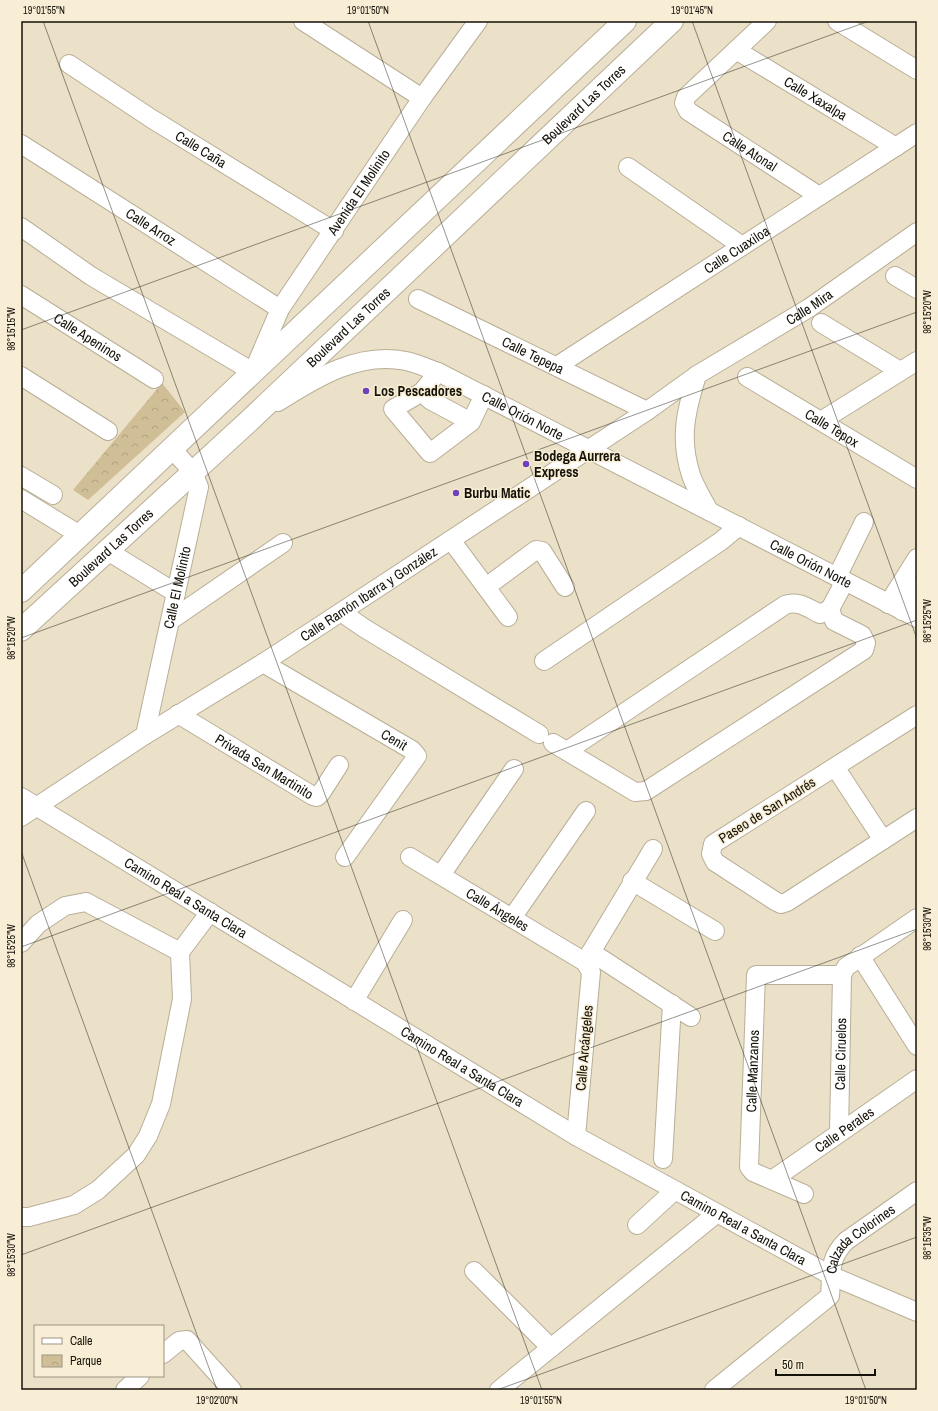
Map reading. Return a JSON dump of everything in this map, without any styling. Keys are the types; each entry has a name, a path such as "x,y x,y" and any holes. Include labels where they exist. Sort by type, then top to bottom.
{"main road":[{"name":"Boulevard Las Torres","path":"21,591 624,21"},
{"name":"Boulevard Las Torres","path":"21,630 106,550 250,420 672,21"}],"street":[{"path":"303,21 422,98"},
{"name":"Avenida El Molinito","path":"253,372 280,309 334,231 422,98 478,21"},
{"path":"736,50 767,21"},
{"path":"837,21 917,70"},
{"name":"Calle Atonal","path":"736,50 686,97 684,103 688,111 819,196"},
{"name":"Calle Xaxalpa","path":"736,50 896,147"},
{"name":"Calle Caña","path":"69,64 152,119 334,231"},
{"name":"Calle Cuaxiloa","path":"557,366 917,133"},
{"name":"Calle Arroz","path":"21,144 280,309"},
{"path":"628,167 742,246"},
{"path":"21,227 91,276 253,372"},
{"name":"Calle Mira","path":"697,375 809,308 917,232"},
{"path":"895,276 917,289"},
{"name":"Calle Apeninos","path":"21,295 154,379"},
{"name":"Calle Tepepa","path":"418,299 647,411"},
{"path":"821,323 900,371"},
{"name":"Calle Orión Norte","path":"250,420 319,377 344,367 372,360 405,361 438,372 484,395 902,611"},
{"path":"821,421 917,360"},
{"path":"438,372 426,396 393,409 430,453 471,422 484,395"},
{"path":"697,375 686,411 684,443 691,476 709,511"},
{"name":"Calle Ramón Ibarra y González","path":"21,817 145,735 263,663 341,612 647,411 697,375"},
{"path":"21,376 108,431"},
{"name":"Calle Tepox","path":"747,377 910,475"},
{"path":"426,396 471,422"},
{"path":"426,396 455,434"},
{"name":"Calle El Molinito","path":"145,735 199,487 193,472 172,449"},
{"path":"910,475 917,460"},
{"path":"21,476 53,496"},
{"path":"21,499 80,535"},
{"path":"828,614 864,522"},
{"path":"544,661 721,541 739,526"},
{"path":"451,540 508,617"},
{"path":"171,620 284,543"},
{"path":"106,550 176,593"},
{"path":"486,587 536,550 542,551 565,587"},
{"path":"902,611 917,558"},
{"path":"902,611 917,587"},
{"path":"341,612 364,628 553,743 635,792 646,791 864,650 866,643 862,635 828,614 800,604 792,603 785,605 553,743"},
{"name":"Cenit","path":"263,663 412,750 417,756 345,857"},
{"name":"Privada San Martinito","path":"178,714 313,796 317,797 321,793 339,765"},
{"name":"Paseo de San Andrés","path":"917,715 713,844 711,854 715,862 781,904 787,902 917,818"},
{"path":"835,767 883,840"},
{"path":"441,875 514,769"},
{"name":"Camino Real a Santa Clara","path":"21,797 576,1136 716,1214 832,1276 917,1312"},
{"path":"512,918 586,811"},
{"path":"588,957 632,881 653,849"},
{"name":"Calle Ángeles","path":"410,857 512,918 588,957 672,1004 691,1017"},
{"path":"632,881 715,932"},
{"path":"21,943 38,924 65,906 86,902 180,952"},
{"path":"21,1217 30,1217 74,1205 98,1190 136,1155 148,1136 161,1104 182,999 180,952 210,912"},
{"path":"842,974 846,966 917,918"},
{"path":"354,1001 403,920"},
{"path":"860,956 917,1046"},
{"name":"Calle Arcángeles","path":"576,1136 591,972 588,957"},
{"name":"Calle Manzanos","path":"772,1180 753,1172 749,1167 756,975 842,974"},
{"name":"Calle Ciruelos","path":"839,1133 842,974"},
{"path":"663,1159 672,1004"},
{"name":"Calle Perales","path":"772,1180 917,1079"},
{"path":"772,1180 804,1194"},
{"path":"637,1225 674,1190"},
{"name":"Calzada Colorines","path":"714,1390 830,1296 832,1262 839,1248 846,1241 917,1191"},
{"path":"499,1390 716,1214"},
{"path":"474,1271 551,1348"},
{"path":"164,1353 179,1341 187,1340 232,1390"},
{"path":"125,1390 139,1377"}],"green space":[{"path":"162,383 185,412 88,500 73,490"}],"place":[{"name":"Los Pescadores","path":"366,391"},
{"name":"Bodega Aurrera Express","path":"526,464"},
{"name":"Burbu Matic","path":"456,493"}]}
